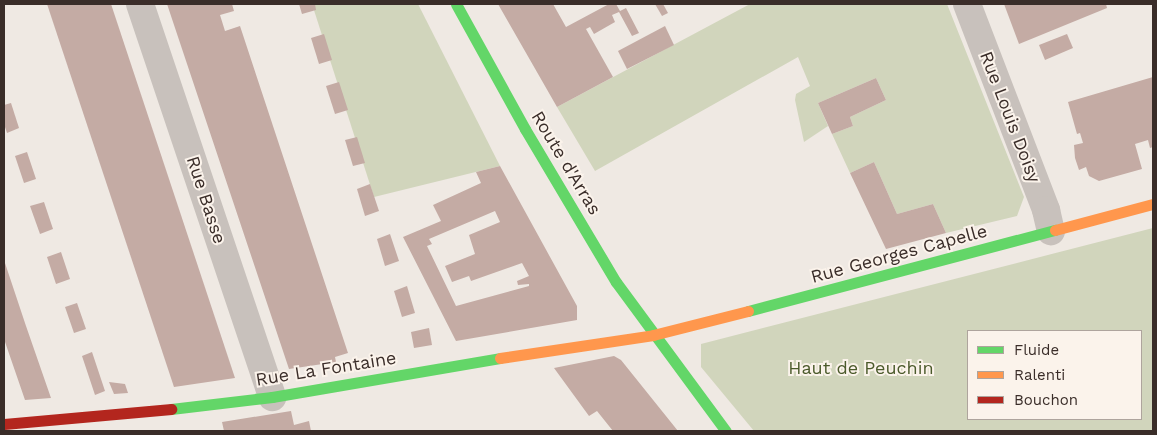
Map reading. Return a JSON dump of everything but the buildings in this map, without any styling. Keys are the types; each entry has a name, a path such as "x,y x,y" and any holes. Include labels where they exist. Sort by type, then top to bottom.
{"street":[{"name":"Rue Basse","path":"140,4 272,397"},
{"name":"Route d'Arras","path":"456,4 534,144 616,282 653,335 726,431"},
{"name":"Rue Louis Doisy","path":"967,4 1046,210 1051,232"},
{"name":"Rue Georges Capelle","path":"653,335 1153,204"},
{"name":"Rue La Fontaine","path":"4,424 147,412 272,397 460,364 653,335"}],"green space":[{"path":"312,4 418,4 500,166 374,197"},
{"path":"750,4 947,4 1024,197 1017,216 946,233 933,204 897,214 874,162 850,173 832,134 853,126 850,117 886,100 876,78 818,103 828,126 804,142 795,100 796,94 810,86 798,57 595,171 557,107"},
{"name":"Haut de Peuchin","path":"1153,228 1153,431 754,431 701,367 701,344"}],"traffic: fast":[{"path":"456,4 525,129 616,282 726,431"},
{"path":"748,311 1055,230"},
{"path":"171,409 272,397 500,358"}],"traffic: slow":[{"path":"1055,230 1153,204"},
{"path":"500,358 653,335 748,311"}],"traffic: jam":[{"path":"4,424 171,409"}]}
